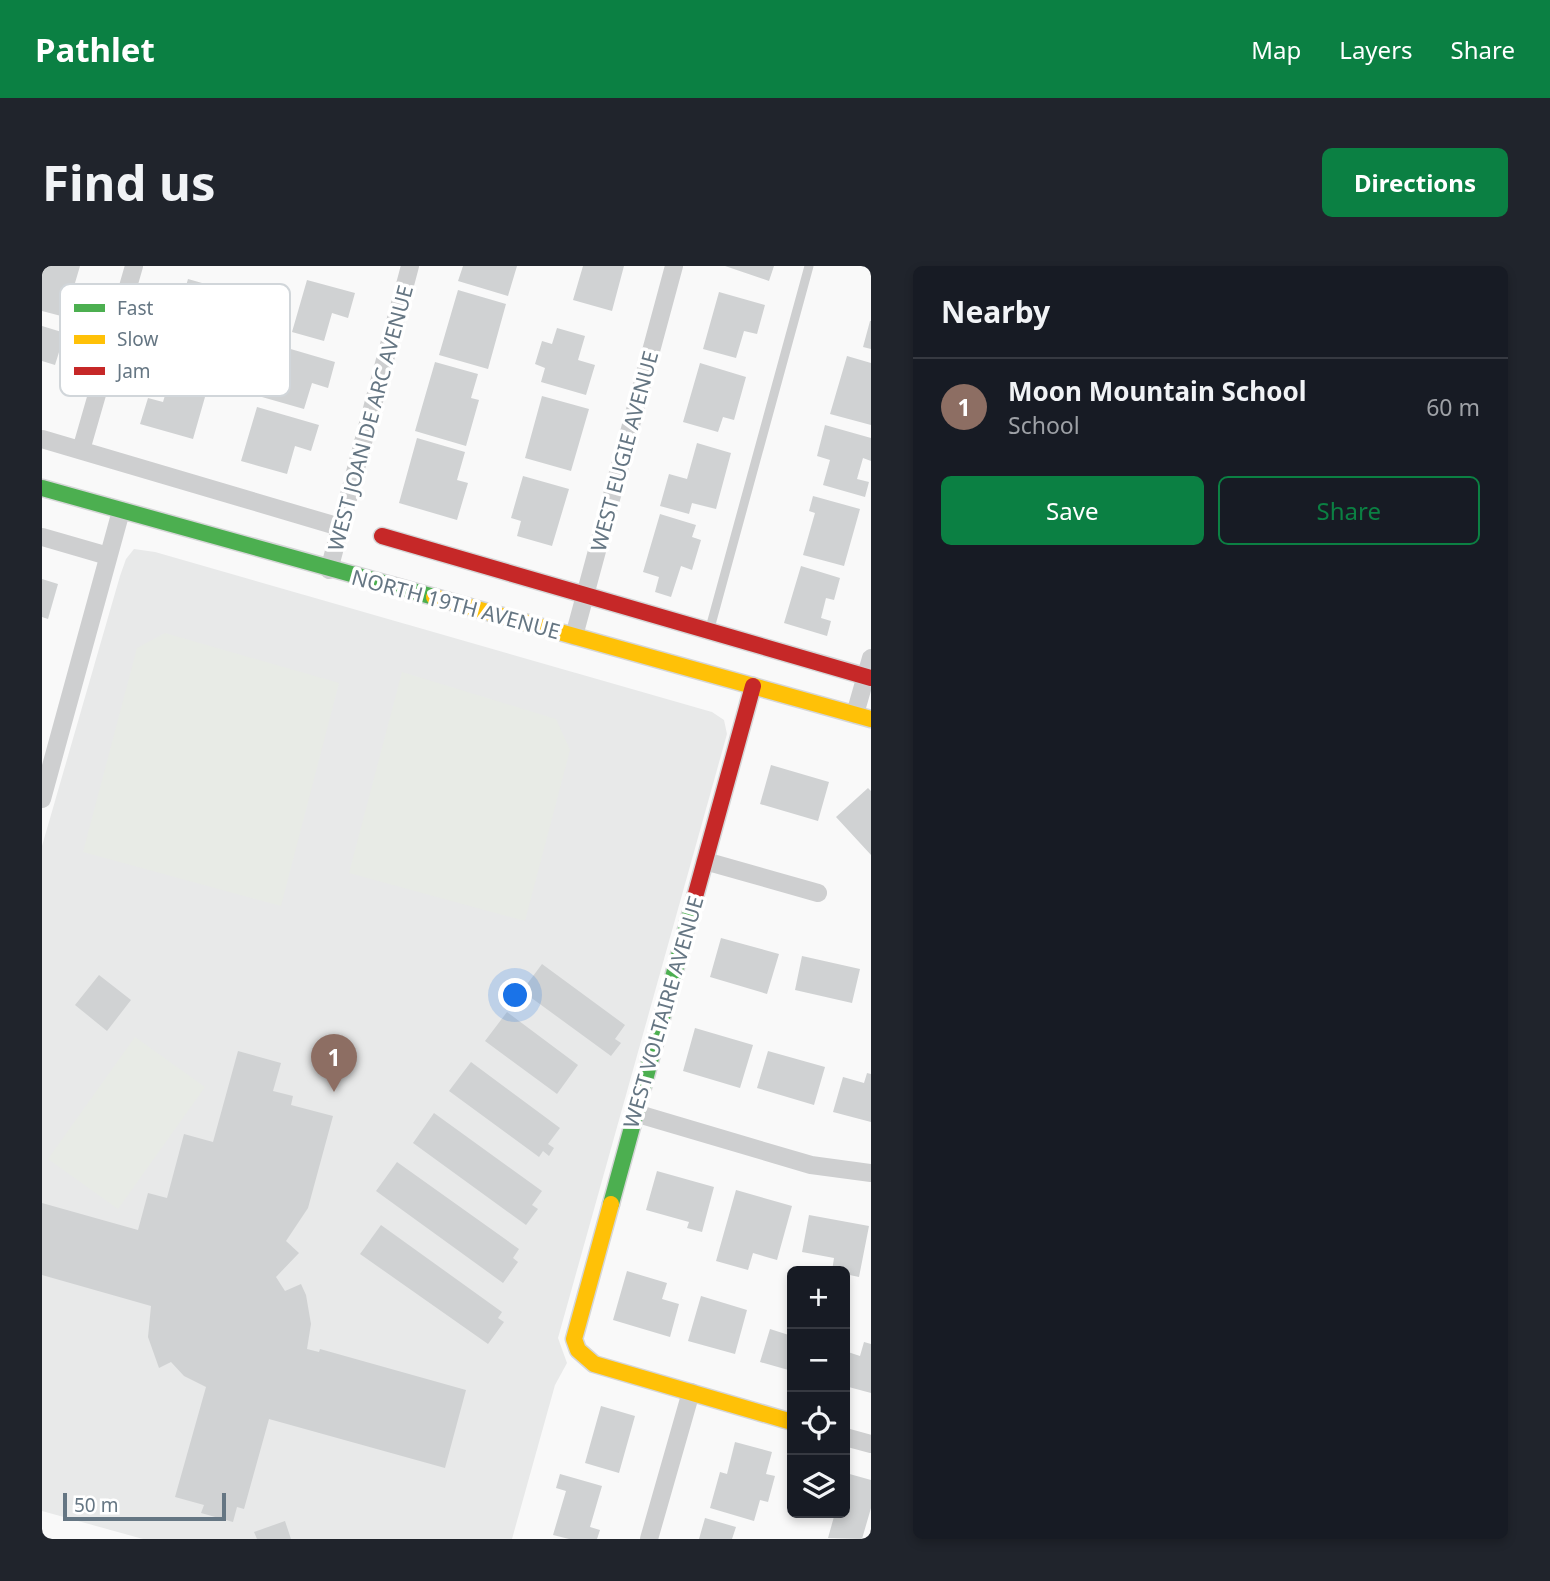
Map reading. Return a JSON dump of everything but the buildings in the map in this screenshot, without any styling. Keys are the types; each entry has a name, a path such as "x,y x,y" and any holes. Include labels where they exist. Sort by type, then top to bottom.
{"street":[{"path":"129,284 134,266"},
{"name":"WEST JOAN DE ARC AVENUE","path":"329,570 410,266"},
{"name":"WEST EUGIE AVENUE","path":"574,636 674,266"},
{"path":"81,450 97,396"},
{"path":"42,439 340,527"},
{"name":"NORTH 19TH AVENUE","path":"42,488 863,717"},
{"path":"43,794 121,511"},
{"path":"42,537 108,556"},
{"name":"NORTH 19TH AVENUE","path":"382,537 869,677"},
{"path":"863,717 871,658"},
{"name":"WEST VOLTAIRE AVENUE","path":"691,1392 594,1364 578,1350 574,1339 753,686"},
{"path":"705,861 818,893"},
{"path":"635,1113 811,1164 871,1173"},
{"path":"649,1539 691,1392 787,1421"},
{"path":"850,1438 871,1444"}],"lane":[{"path":"710,630 809,266"}],"shaded area":[{"path":"134,549 155,552 712,712 724,720 727,734 558,1338 567,1363 555,1385 512,1539 143,1539 42,1511 42,846 120,576 126,559"},
{"path":"165,633 339,683 281,906 83,852 137,648"},
{"path":"402,672 556,719 570,750 525,921 349,873"},
{"path":"135,1037 205,1087 118,1209 48,1159"}],"traffic: fast":[{"path":"42,488 434,597"},
{"path":"611,1204 695,897"}],"traffic: slow":[{"path":"434,597 871,719"},
{"path":"611,1204 574,1339 578,1350 594,1364 787,1421"}],"traffic: jam":[{"path":"382,536 871,678"},
{"path":"695,897 753,686"}],"place":[{"name":"Moon Mountain School","path":"334,1092"}]}
